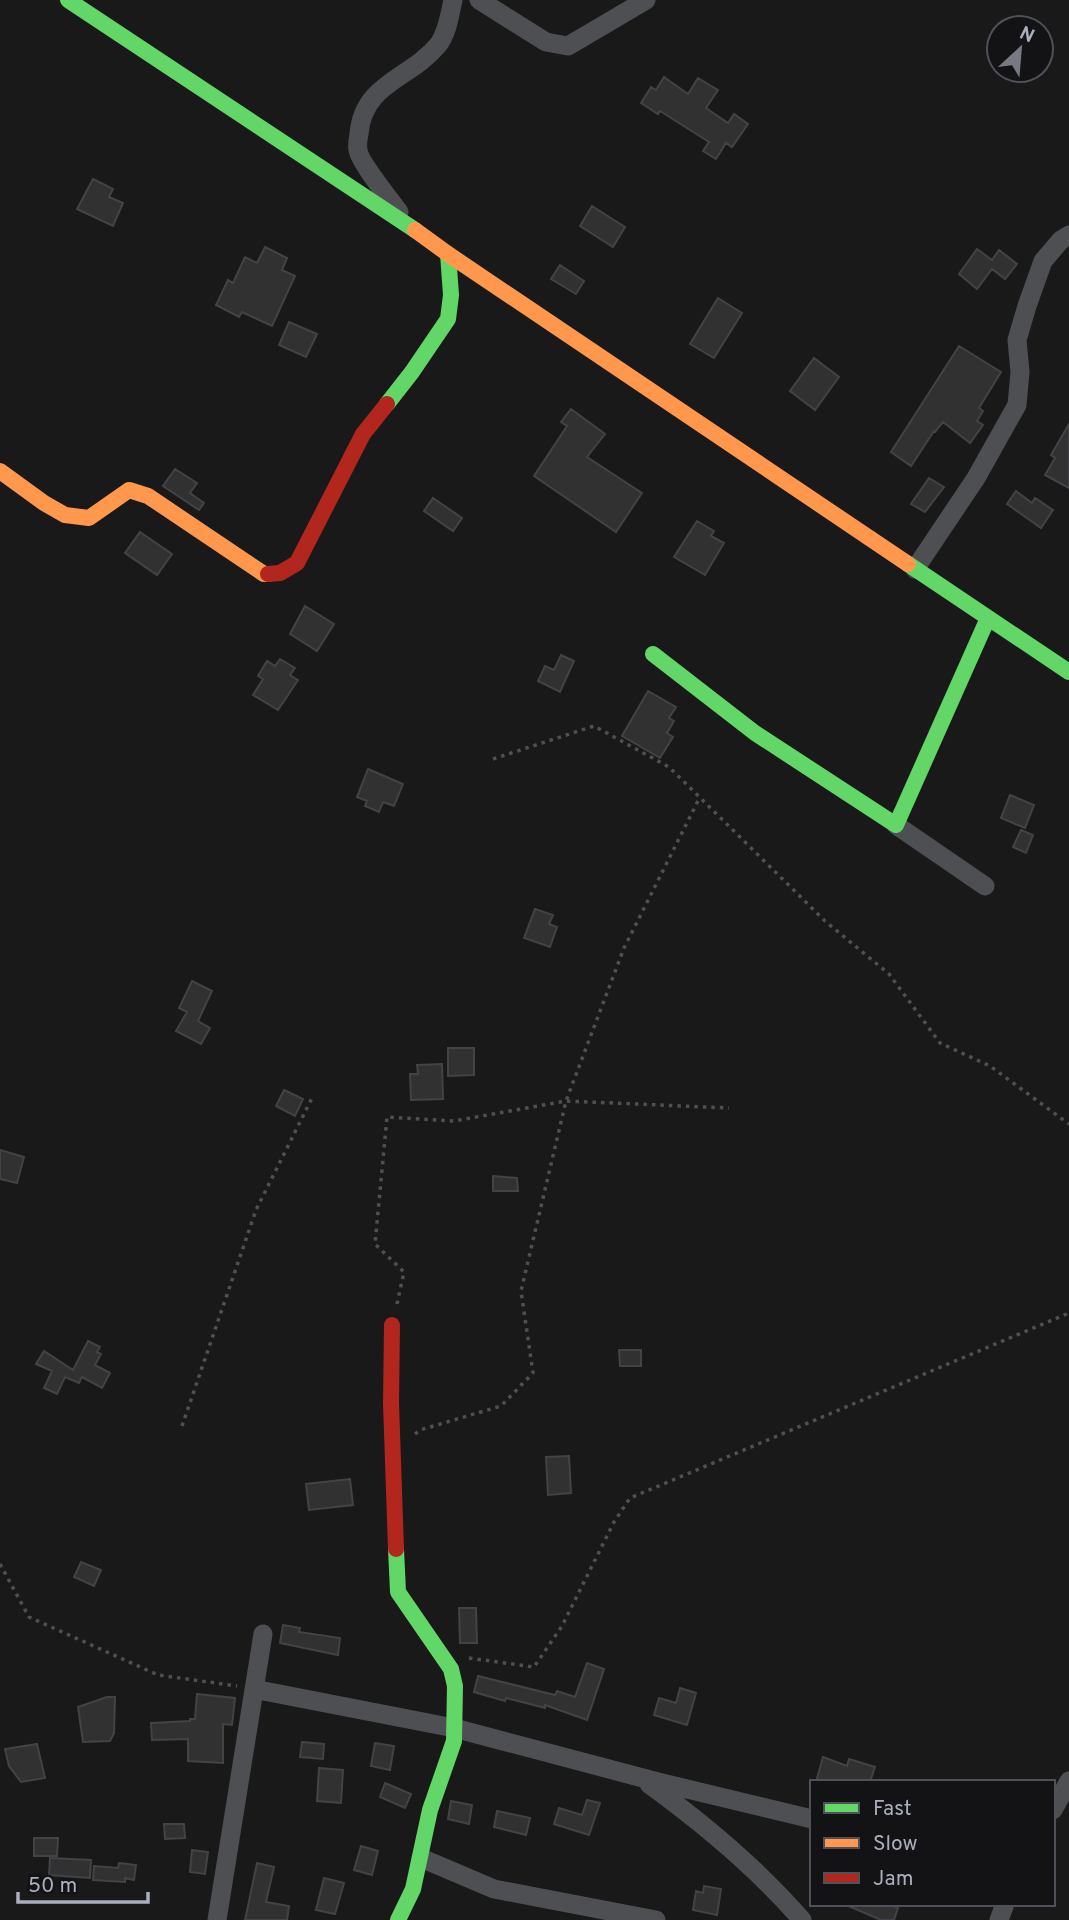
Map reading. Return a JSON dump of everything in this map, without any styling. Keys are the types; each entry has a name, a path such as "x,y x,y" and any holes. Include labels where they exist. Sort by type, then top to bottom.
{"street":[{"path":"68,0 405,222 448,254 1069,672"},
{"path":"405,222 357,152 359,125 368,104 380,89 418,65 440,44 452,0"},
{"path":"479,0 546,42 568,46 646,0"},
{"path":"915,569 994,449 1017,405 1020,372 1017,341 1027,306 1043,261 1061,240 1069,235"},
{"path":"0,471 65,515 89,518 129,490 148,496 264,574 280,573 297,563 363,434 412,372 448,319 451,295 448,254"},
{"path":"897,825 988,618"},
{"path":"653,654 755,733 985,886"},
{"path":"392,1325 398,1592 451,1669 455,1686 454,1741 430,1810 413,1889 398,1920"},
{"path":"217,1920 263,1634"},
{"path":"254,1689 454,1728 642,1778 810,1819"},
{"path":"642,1778 698,1819 776,1890 802,1920"},
{"path":"1055,1806 1069,1782"},
{"path":"421,1858 494,1889 656,1920"}],"path":[{"path":"493,759 594,726 668,767 825,921 889,974 940,1043 990,1066 1069,1124"},
{"path":"393,1450 420,1430 501,1406 533,1373 521,1291 566,1101 624,948 700,797"},
{"path":"182,1426 256,1210 312,1098"},
{"path":"392,1325 404,1272 375,1244 387,1117 454,1121 566,1101 729,1108"},
{"path":"440,1654 534,1667 562,1626 614,1522 629,1498 1069,1313"},
{"path":"0,1564 29,1617 158,1675 254,1689"}],"building":[{"path":"664,77 688,94 698,78 718,90 706,108 728,123 734,114 748,124 732,147 726,143 716,159 703,151 709,142 660,111 658,114 641,103 651,87 656,90"},
{"path":"93,179 113,189 109,197 123,203 113,226 77,209"},
{"path":"592,206 625,227 613,247 580,226"},
{"path":"265,247 287,258 282,270 295,276 272,326 242,312 239,317 216,305 228,280 233,283 245,257 257,263"},
{"path":"977,249 992,260 999,250 1017,264 1005,279 992,269 977,289 959,274"},
{"path":"560,265 584,281 576,294 551,279"},
{"path":"718,298 742,313 714,358 690,344"},
{"path":"289,322 317,334 306,357 279,345"},
{"path":"959,346 1001,372 979,408 983,411 977,421 983,425 970,443 943,422 911,466 891,452"},
{"path":"814,358 839,377 815,410 790,391"},
{"path":"571,409 605,434 587,457 642,493 616,532 534,476 567,426 561,422"},
{"path":"1069,424 1069,488 1045,475 1055,458 1051,455"},
{"path":"175,469 197,483 190,493 204,503 199,510 163,486"},
{"path":"929,478 944,487 925,512 911,504"},
{"path":"1016,491 1032,503 1035,498 1053,510 1041,528 1007,504"},
{"path":"433,498 462,518 453,531 424,511"},
{"path":"697,521 714,531 711,536 724,543 705,575 674,557"},
{"path":"140,532 172,554 157,575 125,553"},
{"path":"305,606 334,624 317,651 290,634"},
{"path":"561,655 574,661 560,692 538,681 545,666 554,670"},
{"path":"280,659 295,668 290,675 298,680 278,710 253,695 263,679 258,676 267,661 275,666"},
{"path":"648,691 676,707 669,718 674,721 667,733 673,737 660,758 622,736"},
{"path":"368,769 403,784 394,806 383,802 379,812 365,806 367,801 357,797"},
{"path":"1010,795 1034,805 1025,828 1001,818"},
{"path":"1021,830 1033,835 1026,853 1013,847"},
{"path":"535,909 553,915 549,924 557,927 550,947 524,938"},
{"path":"192,981 212,991 198,1021 210,1028 201,1044 176,1031 187,1012 179,1008"},
{"path":"448,1048 474,1048 474,1075 448,1076"},
{"path":"442,1064 443,1099 411,1100 410,1074 418,1074 417,1065"},
{"path":"284,1090 303,1099 295,1116 276,1106"},
{"path":"0,1150 24,1157 17,1183 0,1179"},
{"path":"493,1176 517,1178 518,1191 493,1191"},
{"path":"88,1341 100,1347 97,1352 101,1354 95,1365 110,1373 102,1388 82,1377 79,1383 65,1377 57,1394 44,1388 52,1371 36,1364 44,1351 73,1370"},
{"path":"619,1350 641,1350 641,1366 620,1366"},
{"path":"569,1456 571,1493 548,1495 546,1457"},
{"path":"350,1479 353,1505 309,1510 306,1484"},
{"path":"81,1562 101,1570 94,1586 74,1577"},
{"path":"459,1608 476,1608 477,1643 460,1643"},
{"path":"283,1625 300,1628 299,1632 340,1638 338,1655 280,1643"},
{"path":"587,1663 604,1669 587,1720 545,1705 545,1708 506,1698 505,1701 474,1692 478,1676 555,1695 557,1691 575,1697"},
{"path":"680,1688 696,1693 687,1725 654,1715 659,1698 676,1703"},
{"path":"197,1694 235,1698 232,1725 223,1724 223,1763 188,1761 188,1739 152,1740 151,1723 195,1719"},
{"path":"115,1697 114,1733 110,1741 83,1742 78,1707"},
{"path":"302,1742 324,1744 323,1759 300,1757"},
{"path":"375,1743 394,1746 390,1770 371,1766"},
{"path":"37,1744 45,1778 21,1782 9,1766 5,1749"},
{"path":"823,1757 847,1766 849,1759 875,1767 871,1780 817,1780"},
{"path":"319,1768 343,1770 341,1803 317,1801"},
{"path":"385,1783 411,1794 405,1808 380,1797"},
{"path":"587,1800 600,1803 589,1835 554,1824 559,1808 582,1815"},
{"path":"451,1801 472,1805 469,1824 448,1819"},
{"path":"497,1811 530,1818 526,1835 494,1827"},
{"path":"164,1824 184,1824 185,1838 165,1839"},
{"path":"34,1838 58,1838 57,1856 34,1856"},
{"path":"361,1846 378,1851 372,1875 354,1870"},
{"path":"192,1850 208,1852 205,1874 190,1872"},
{"path":"50,1858 91,1860 90,1878 49,1875"},
{"path":"119,1863 136,1865 134,1880 93,1880 94,1866 118,1868"},
{"path":"257,1863 274,1867 266,1902 289,1906 287,1920 245,1920"},
{"path":"324,1878 344,1883 335,1914 316,1910"},
{"path":"704,1886 721,1889 717,1915 693,1910 696,1891 703,1893"},
{"path":"849,1906 898,1908 894,1920 881,1920"}],"traffic: fast":[{"path":"68,0 415,230"},
{"path":"387,404 448,319 451,295 448,254"},
{"path":"908,564 1069,672"},
{"path":"653,654 755,733 896,825 988,618"},
{"path":"396,1549 398,1592 451,1669 455,1686 454,1741 430,1810 413,1889 398,1920"}],"traffic: slow":[{"path":"415,230 908,564"},
{"path":"0,471 65,515 89,518 129,490 148,496 264,574 268,574"}],"traffic: jam":[{"path":"268,574 280,573 297,563 363,434 387,404"},
{"path":"392,1325 391,1403 396,1549"}]}
